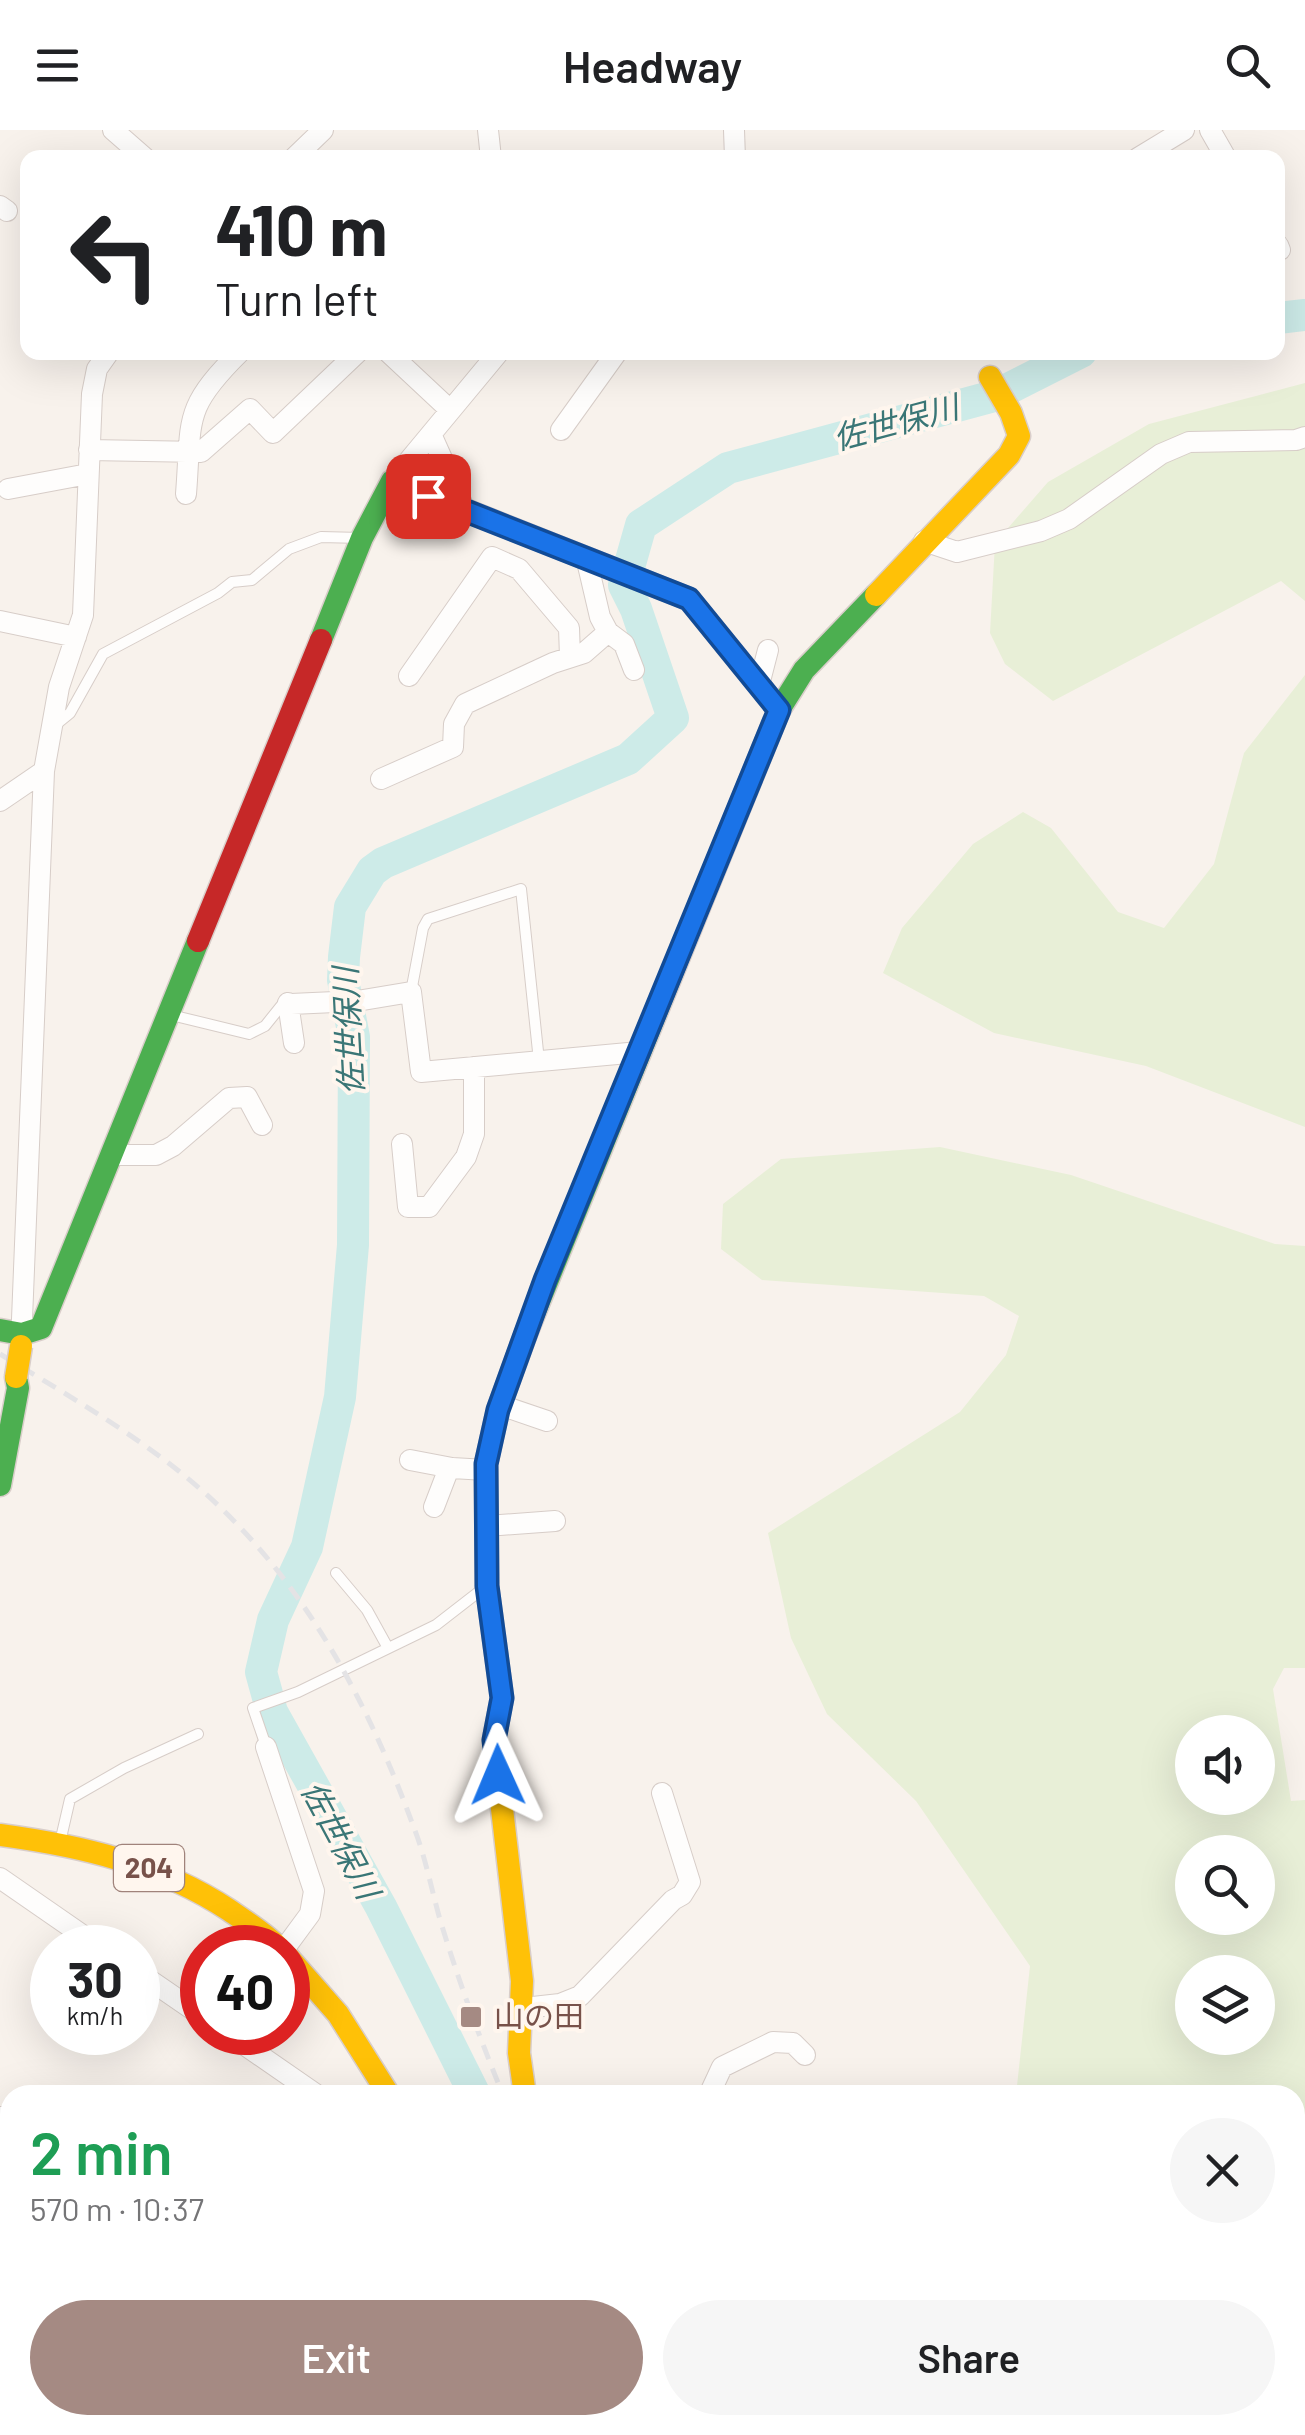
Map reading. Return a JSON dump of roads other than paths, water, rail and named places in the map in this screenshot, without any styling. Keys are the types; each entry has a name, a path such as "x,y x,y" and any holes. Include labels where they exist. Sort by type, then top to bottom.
{"main road":[{"path":"522,2085 518,2075 524,2008 494,1740 502,1698 487,1586 486,1470 500,1405 545,1280 779,710 804,670 1009,455 1020,436 990,377"},
{"path":"1,1472 14,1337 41,1328 362,538 392,482 689,599 779,710"},
{"name":"204","path":"0,1835 60,1842 127,1859 200,1889 250,1925"},
{"path":"310,1982 338,2014 383,2085"}],"street":[{"path":"113,130 136,150"},
{"path":"1151,150 1184,130"},
{"path":"14,1337 44,772 59,687 83,615 92,394 104,360"},
{"path":"186,494 192,414 200,396 233,360"},
{"path":"89,450 201,452 250,409 273,432 350,360"},
{"path":"396,360 449,410"},
{"path":"392,482 493,360"},
{"path":"561,430 611,360"},
{"path":"431,434 465,510"},
{"path":"924,541 958,552 1041,531 1069,519 1161,454 1189,442 1305,437"},
{"path":"8,489 88,474"},
{"path":"409,676 492,558 520,569 569,628 570,657"},
{"path":"586,558 600,617 608,632 624,644 634,670"},
{"path":"0,621 76,637"},
{"path":"382,779 453,747 454,724 465,704 584,653 608,632"},
{"path":"759,685 768,650"},
{"path":"0,802 44,772"},
{"path":"294,1043 290,1003 357,1002 411,992 421,1072 639,1052"},
{"path":"402,1144 408,1207 429,1207 466,1157 474,1134 474,1066"},
{"path":"113,1154 156,1155 173,1146 229,1098 247,1098 262,1125"},
{"path":"500,1405 547,1421"},
{"path":"410,1460 486,1470"},
{"path":"434,1507 449,1468"},
{"path":"487,1526 548,1516"},
{"path":"266,1747 314,1891 310,1914 301,1925"},
{"path":"524,2008 560,2004 580,1996 690,1882 659,1802"},
{"path":"0,1878 68,1925"},
{"path":"714,2085 722,2067 772,2042 793,2043 805,2055"},
{"path":"259,2055 303,2085"}],"lane":[{"path":"49,730 70,713 104,654 232,582 252,580 289,549 322,537 362,538"},
{"path":"411,992 428,919 521,889 539,1061"},
{"path":"171,1015 249,1034 265,1026 284,1001 290,1003"},
{"path":"336,1573 367,1610 388,1648"},
{"path":"266,1747 253,1708 298,1692 436,1625 487,1586"},
{"path":"60,1842 70,1798 198,1734"}],"waterway":[{"name":"佐世保川","path":"1285,317 1305,315"},
{"name":"佐世保川","path":"470,2085 381,1907 272,1712 261,1672 273,1620 307,1547 340,1397 353,1245 354,1037 343,980 350,907 372,871 383,863 628,759 673,718 624,585 641,525 728,468 994,396 1065,360"}],"railway":[{"path":"0,1354 117,1426 199,1488 256,1545 312,1619 359,1700 397,1785 421,1849 461,1984 499,2085"}],"place":[{"name":"山の田","path":"471,2017"}]}
